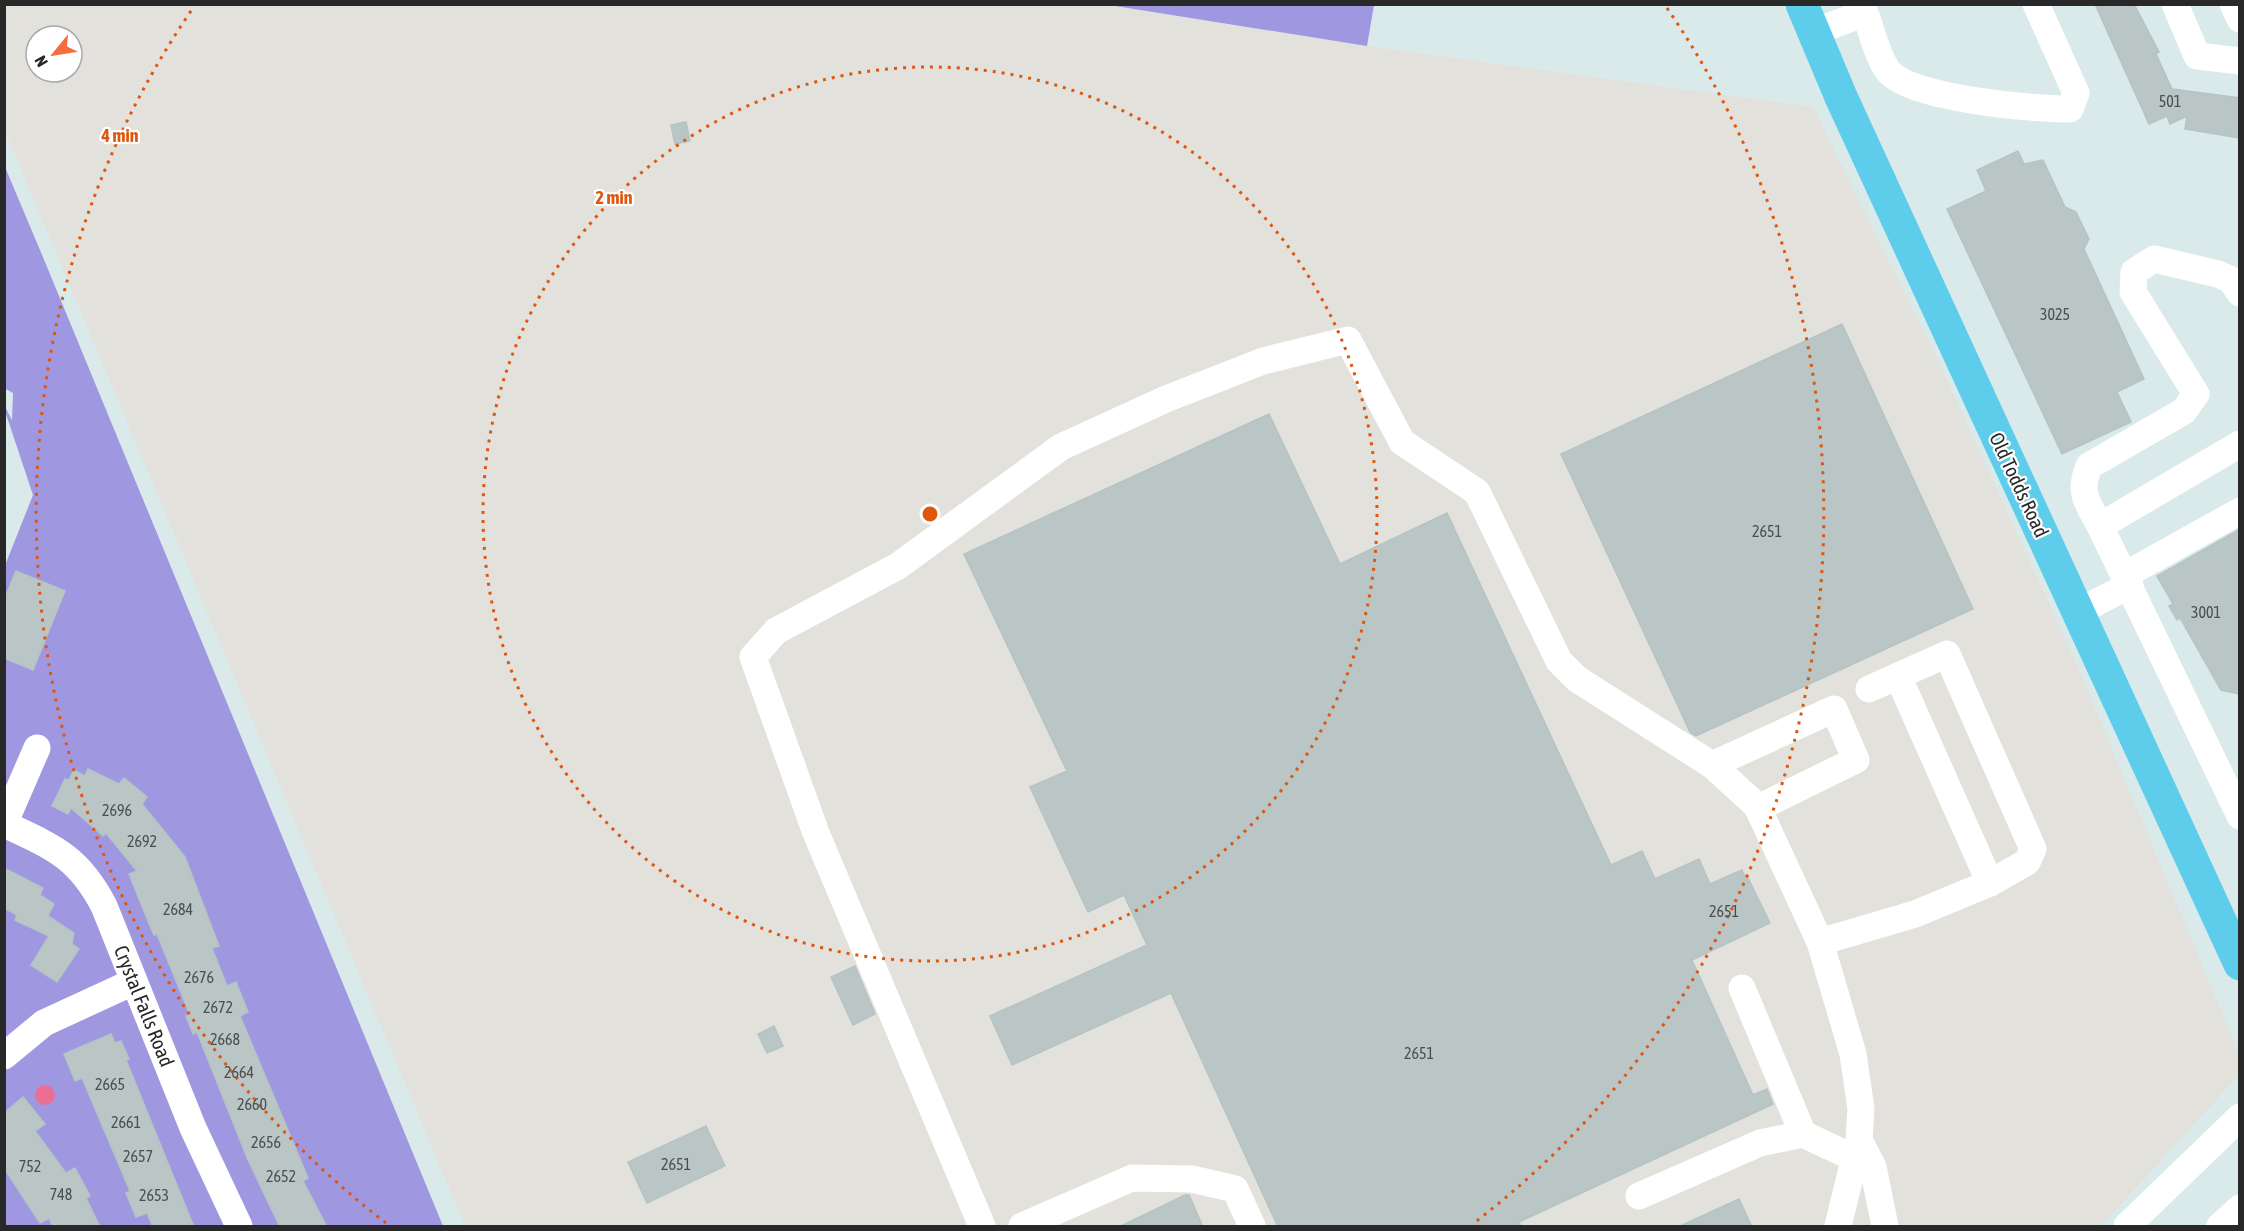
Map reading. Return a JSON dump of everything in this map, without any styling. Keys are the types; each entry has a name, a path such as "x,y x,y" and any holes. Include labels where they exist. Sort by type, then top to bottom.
{"main road":[{"name":"Old Todds Road","path":"1808,18 1841,97 2240,964"}],"street":[{"path":"1808,18 1863,9 1887,69 1898,81 1955,97 2020,108 2070,109 2076,93 2036,4"},
{"path":"2175,4 2197,56 2240,61"},
{"path":"2236,801 2082,492 2082,482 2089,466 2184,411 2196,394 2133,292 2134,272 2154,259 2218,274 2231,280 2240,293"},
{"path":"982,1227 816,833 753,657 776,631 898,566 1061,447 1166,399 1263,361 1348,340 1402,442 1477,492 1559,662 1577,679 1712,765 1758,808 1820,942 1853,1054 1861,1109 1856,1149 1838,1227"},
{"path":"2100,526 2240,444"},
{"path":"2078,612 2240,511"},
{"path":"1820,942 1915,914 1990,883 2027,862 2033,849 1947,654 1869,688"},
{"path":"1898,676 1990,883"},
{"path":"1712,765 1834,709 1856,760 1758,808"},
{"path":"4,824 37,748"},
{"name":"Crystal Falls Road","path":"4,824 54,848 80,868 104,906 202,1148 239,1227"},
{"path":"4,1056 44,1023 133,982"},
{"path":"1742,988 1803,1134"},
{"path":"2127,1227 2240,1117"},
{"path":"1639,1196 1760,1143 1803,1134 1856,1149 1873,1167 1885,1227"},
{"path":"1023,1227 1132,1178 1192,1179 1235,1189 1252,1227"}],"shaded area":[{"path":"1374,4 1367,46 1109,5"},
{"path":"4,5 1109,5 1367,46 1813,107 1942,369 2080,672 2239,1054 2239,1075 2101,1226 465,1226 5,131"},
{"path":"5,167 443,1226 5,1226 4,568 33,495 4,405 12,420 13,393 4,388"},
{"path":"41,1085 49,1085 55,1091 55,1099 49,1105 41,1105 35,1099 35,1091"}],"building":[{"path":"2095,4 2134,4 2159,52 2156,54 2172,89 2240,98 2240,138 2185,129 2187,116 2170,124 2167,116 2149,124"},
{"path":"686,122 690,141 675,144 671,125"},
{"path":"2018,151 2024,164 2043,160 2065,207 2076,212 2089,239 2084,249 2144,379 2117,392 2131,422 2062,454 1947,209 1986,191 1977,170"},
{"path":"1842,324 1973,609 1696,736 1690,732 1561,454"},
{"path":"1269,414 1340,564 1447,513 1611,865 1642,851 1655,879 1699,859 1710,884 1742,870 1745,877 1747,876 1770,923 1692,960 1753,1095 1767,1089 1773,1104 1519,1222 1521,1227 1278,1227 1171,993 1012,1065 990,1016 1147,945 1124,895 1088,912 1030,787 1067,771 964,554"},
{"path":"2240,529 2240,694 2221,690 2180,618 2177,620 2169,606 2173,604 2157,576"},
{"path":"16,571 65,591 33,670 4,658 4,600"},
{"path":"88,769 119,784 124,778 147,797 142,804 185,857 219,946 212,948 227,986 236,982 248,1012 240,1016 308,1178 303,1181 327,1227 280,1227 248,1160 197,1032 193,1034 186,1016 190,1015 157,934 154,935 129,874 137,871 106,833 103,836 71,808 68,814 52,806 65,779 69,780 74,770 85,776"},
{"path":"4,868 43,888 40,895 54,904 48,916 74,933 72,944 79,949 57,982 31,965 49,936 15,920 17,915 4,908"},
{"path":"855,966 875,1014 853,1025 831,977"},
{"path":"774,1026 783,1046 767,1053 758,1034"},
{"path":"111,1034 115,1043 121,1041 129,1059 126,1060 194,1227 153,1227 147,1213 136,1217 126,1193 130,1191 82,1078 75,1081 64,1054"},
{"path":"23,1097 45,1124 35,1131 66,1173 75,1168 90,1196 86,1198 100,1227 53,1227 49,1218 40,1223 4,1168 4,1113"},
{"path":"706,1126 725,1166 647,1203 628,1162"},
{"path":"1189,1195 1203,1227 1119,1227"},
{"path":"1739,1199 1752,1227 1678,1227"}]}
